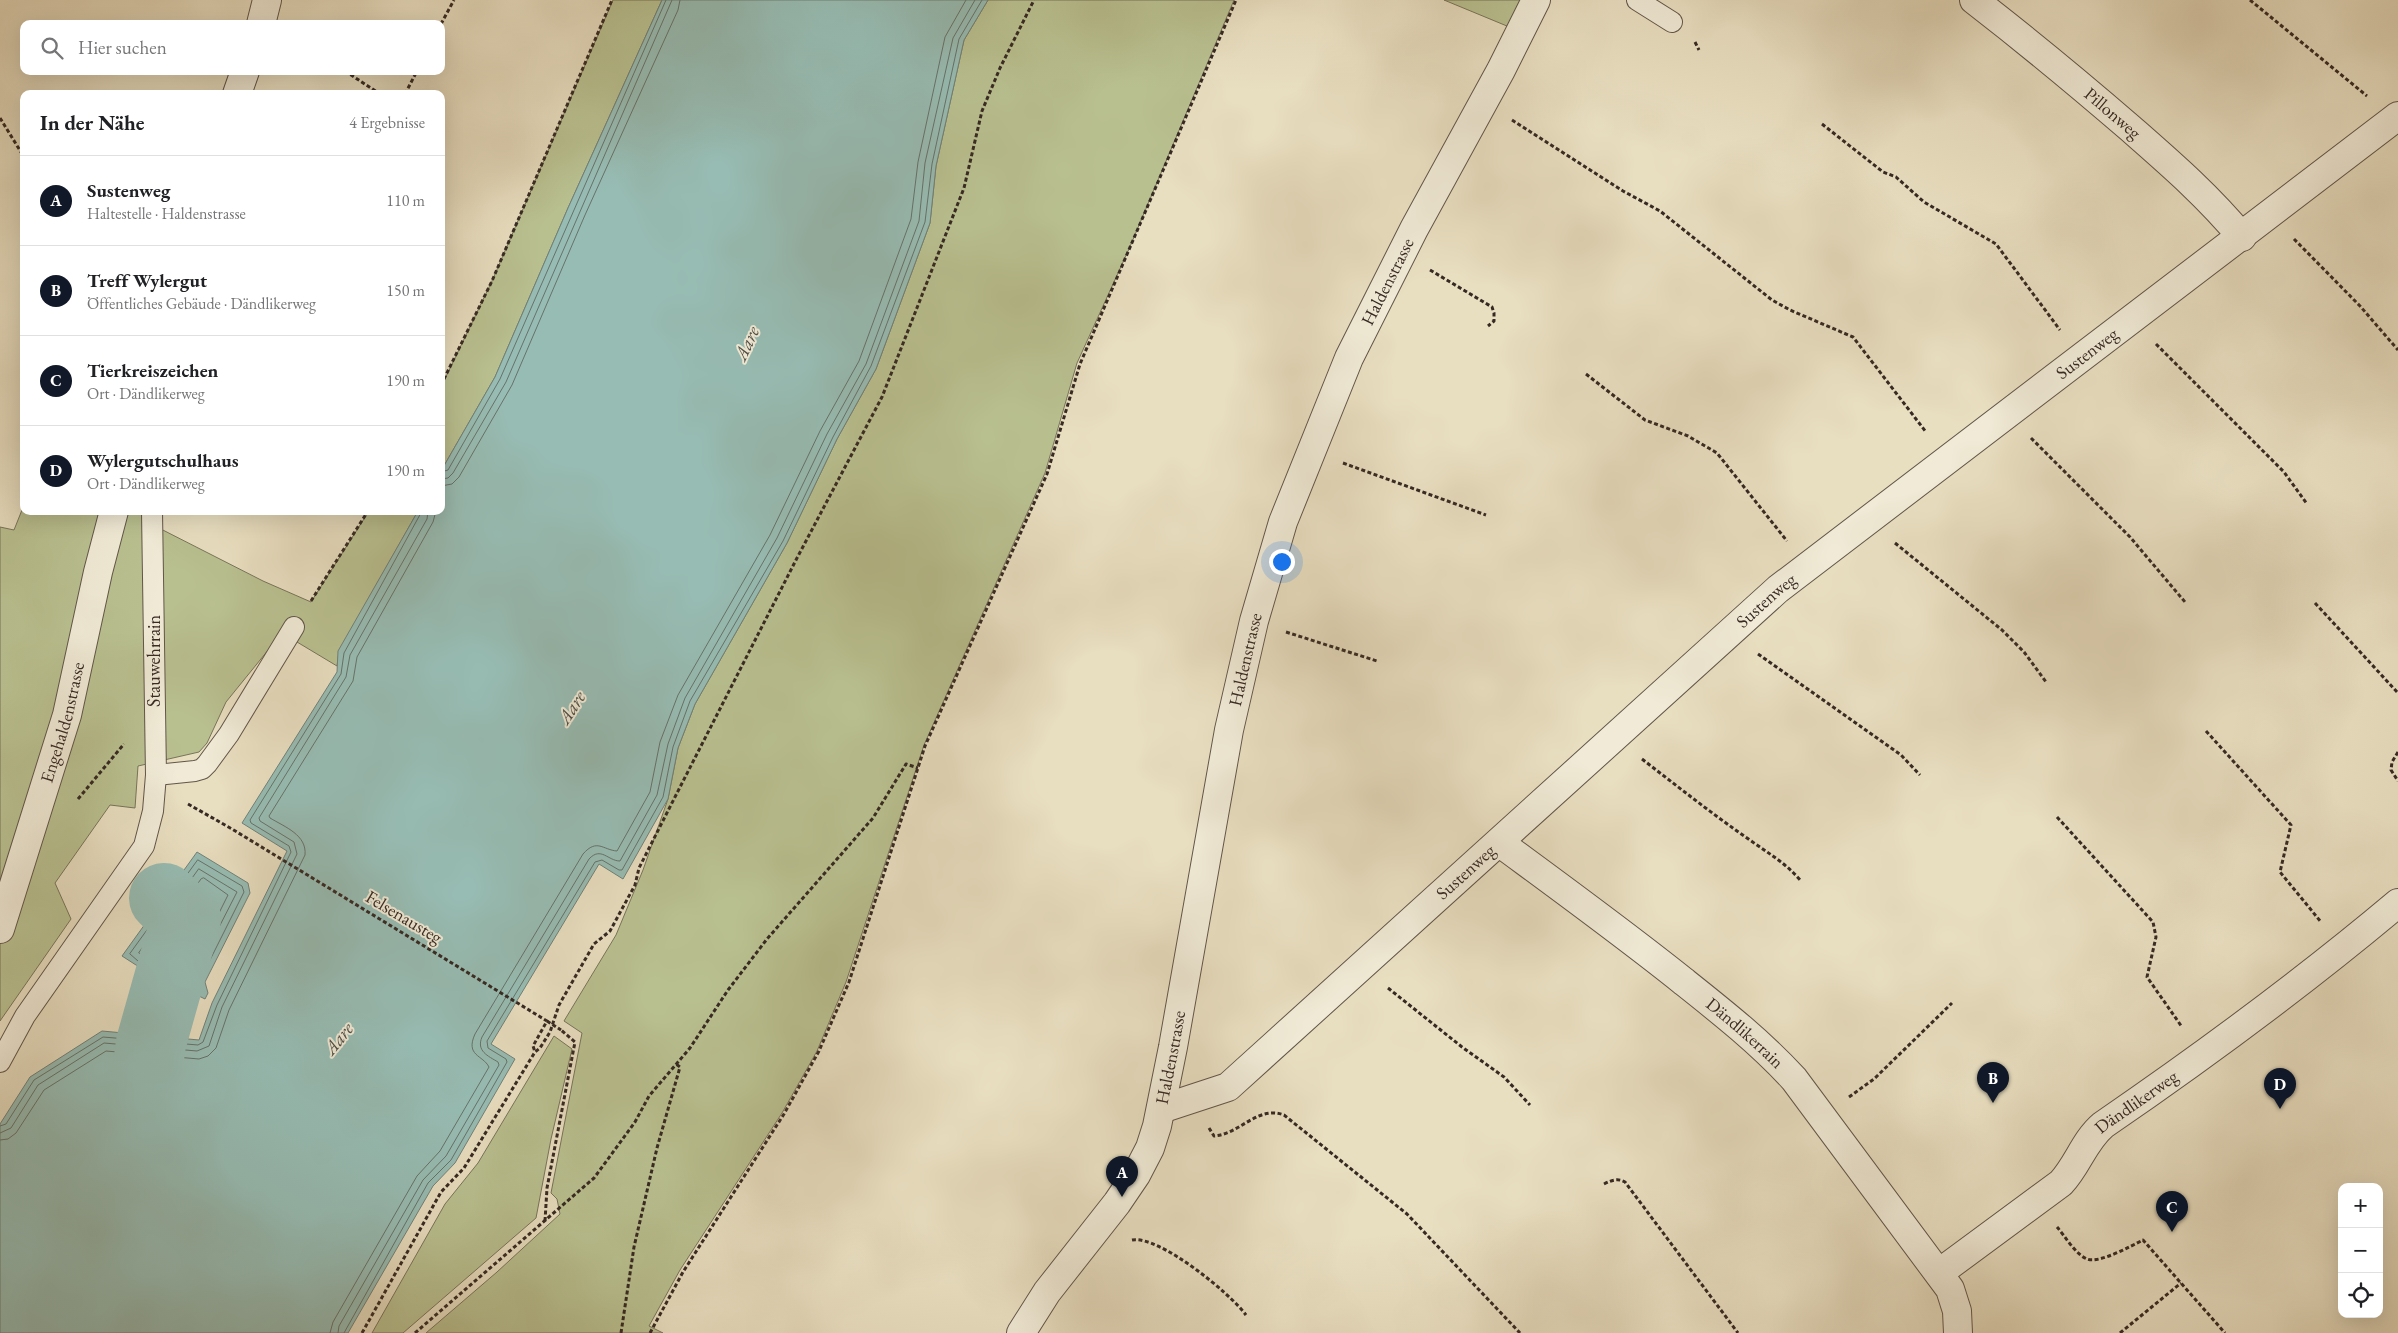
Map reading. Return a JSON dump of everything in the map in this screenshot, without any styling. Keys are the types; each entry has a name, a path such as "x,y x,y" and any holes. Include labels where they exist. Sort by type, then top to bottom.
{"street":[{"path":"262,20 266,0"},
{"name":"Haldenstrasse","path":"1021,1333 1047,1292 1102,1224 1136,1175 1150,1148 1161,1109 1228,730 1254,622 1283,522 1349,358 1536,0"},
{"name":"Pillonweg","path":"1974,0 2062,68 2186,176 2212,201 2242,236"},
{"path":"238,90 244,75"},
{"name":"Sustenweg","path":"1161,1109 1228,1087 1500,843 1778,589 2396,118"},
{"name":"Engehaldenstrasse","path":"0,929 67,715 98,572 113,515"},
{"name":"Dändlikerrain","path":"1500,843 1633,941 1757,1041 1794,1079 1939,1273"},
{"name":"Dändlikerweg","path":"1939,1273 2067,1177 2096,1131 2204,1055 2343,949 2398,903"},
{"path":"1939,1273 1950,1289 1955,1302 1958,1333"}],"lane":[{"path":"1637,0 1672,22"},
{"name":"Stauwehrrain","path":"0,1062 24,1016 144,846 153,811 156,775 152,515"},
{"path":"156,775 202,769 229,734 294,627"}],"path":[{"path":"443,20 454,0"},
{"path":"445,377 492,282 612,0"},
{"path":"362,1333 441,1192 464,1168 535,1052 540,1048 550,1032 559,1004 594,944 610,931 635,885 640,868 676,795 882,397 964,188 982,112 1034,0"},
{"path":"650,1333 683,1272 784,1114 819,1051 849,982 925,746 964,655 1047,474 1080,364 1236,0"},
{"path":"2250,0 2396,118"},
{"path":"351,75 374,90"},
{"path":"407,90 415,75"},
{"path":"1483,103 1623,191 1660,211 1772,300 1853,338 1947,460"},
{"path":"0,118 20,150"},
{"path":"1822,124 1883,172 1896,177 1924,202 1996,244 2082,358"},
{"path":"2271,214 2360,306 2398,350"},
{"path":"1402,254 1492,307 1494,320 1488,326"},
{"path":"2133,320 2284,472 2307,504"},
{"path":"1586,374 1645,420 1688,436 1717,453 1807,567"},
{"path":"2007,416 2130,538 2186,602"},
{"path":"1362,469 1486,515"},
{"path":"294,627 365,515"},
{"path":"1869,521 2002,630 2024,652 2046,682"},
{"path":"2315,603 2398,693"},
{"path":"1254,622 1378,661"},
{"path":"1731,631 1765,660 1901,755 1920,775"},
{"path":"34,823 58,820 116,754 139,722 155,723"},
{"path":"2206,731 2291,825 2280,872 2343,949"},
{"path":"1614,738 1748,839 1771,853 1790,868 1801,881"},
{"path":"2398,752 2391,770 2398,781"},
{"path":"415,1333 594,1178 635,1122 649,1096 690,1048 728,990 768,939 873,818 906,764 918,768"},
{"name":"Felsenausteg","path":"186,803 232,829 547,1022 575,1042 547,1188 545,1222"},
{"path":"2057,817 2153,922 2156,937 2147,977 2204,1055"},
{"path":"1368,962 1388,988 1462,1048 1504,1078 1530,1105"},
{"path":"1822,1117 1874,1079 1952,1003"},
{"path":"535,1052 533,1046 547,1022"},
{"path":"621,1333 634,1248 657,1148 680,1067 676,1064"},
{"path":"1193,1100 1214,1136 1224,1135 1264,1113 1274,1111 1284,1115 1407,1214 1520,1333"},
{"path":"1604,1184 1612,1180 1625,1182 1738,1333"},
{"path":"2036,1201 2084,1257 2092,1260 2143,1240 2225,1333"},
{"path":"1130,1240 1140,1238 1150,1242 1194,1268 1217,1284 1246,1315"},
{"path":"2120,1333 2181,1283"}],"green space":[{"path":"613,0 662,0 568,208 495,377 445,464 445,379 492,281"},
{"path":"988,0 1234,0 1129,249 1077,363 1045,473 924,745 846,982 817,1051 782,1113 680,1270 649,1326 663,1333 426,1333 497,1272 560,1214 557,1199 551,1193 582,1033 564,1021 616,935 643,870 668,799 678,748 695,704 787,543 837,439 876,369 930,223 936,166 964,40"},
{"path":"1444,0 1534,0 1519,31"},
{"path":"20,515 111,515 0,925 0,527 14,530"},
{"path":"113,515 152,515 153,525 263,581 311,602 366,515 416,515 339,651 337,666 282,633 226,702 207,743 199,752 138,766 135,808 110,805 55,883 71,919 0,1021 0,931"},
{"path":"554,1036 572,1049 551,1139 536,1218 403,1333 372,1333 445,1204 478,1163"}],"water":[{"name":"Aare","path":"662,0 988,0 964,40 936,166 930,223 876,369 837,439 787,543 695,704 678,748 668,799 623,879 599,864 491,1044 515,1059 455,1163 433,1186 348,1333 0,1333 0,1124 30,1077 102,1031 199,1040 212,1003 287,851 242,823 337,672 338,651 416,515 445,515 445,464 495,377 568,208"},
{"path":"197,852 248,883 250,893 205,982 208,993 205,999 136,965 122,956"}],"waterway":[{"path":"139,1132 151,1043 186,919 164,898"}],"place":[{"name":"Treff Wylergut","path":"1993,1103"},
{"name":"Wylergutschulhaus","path":"2280,1109"},
{"name":"Sustenweg","path":"1122,1197"},
{"name":"Tierkreiszeichen","path":"2172,1232"}]}
